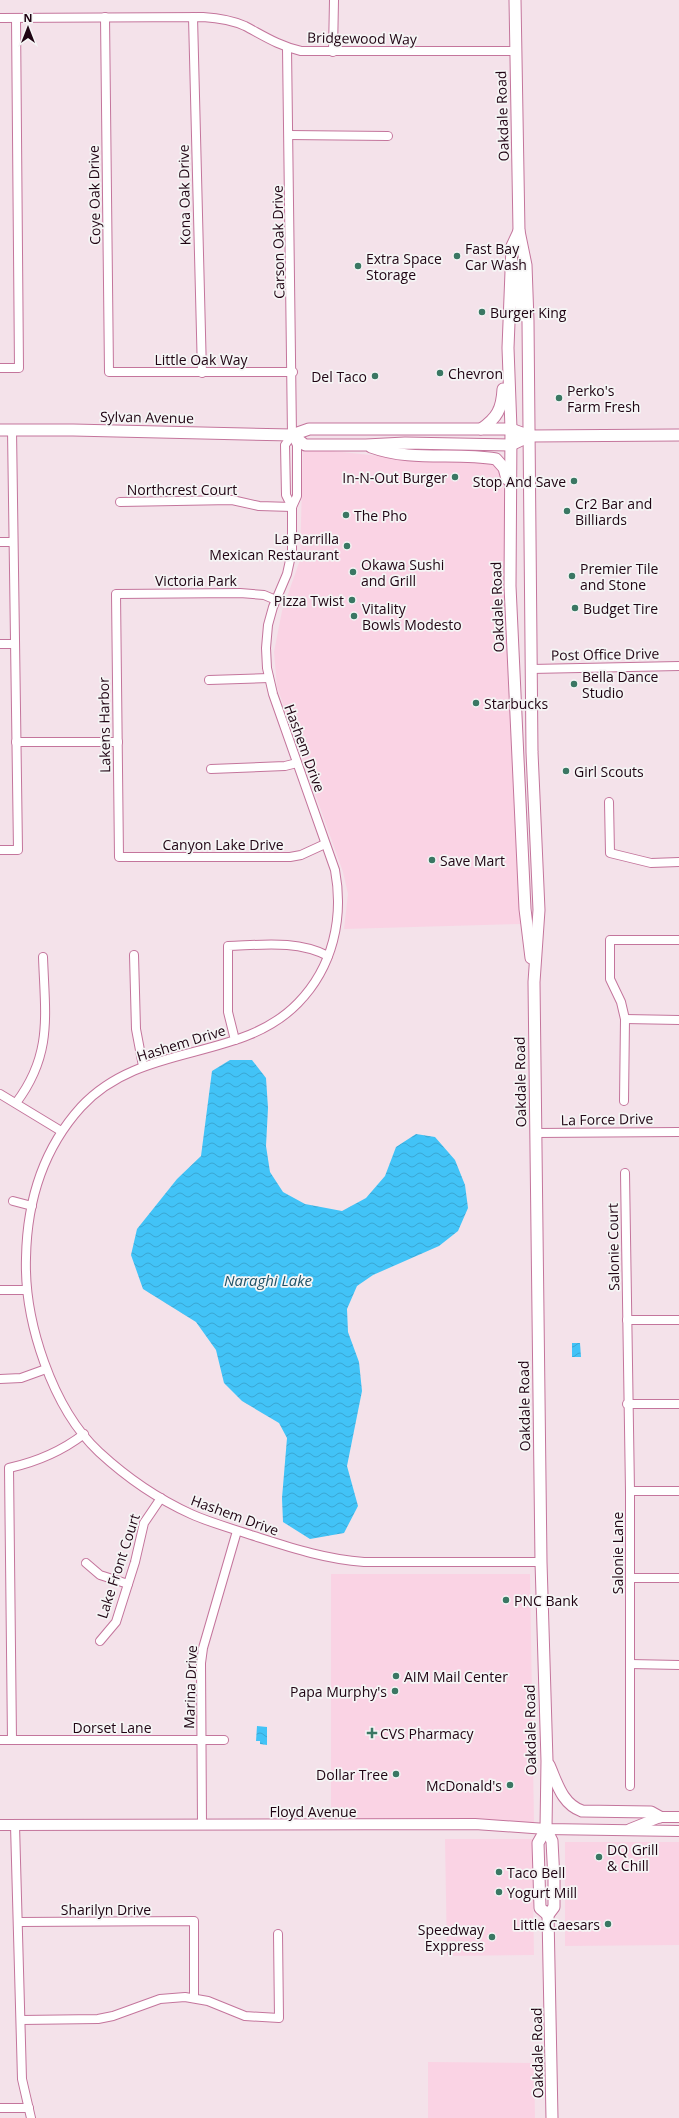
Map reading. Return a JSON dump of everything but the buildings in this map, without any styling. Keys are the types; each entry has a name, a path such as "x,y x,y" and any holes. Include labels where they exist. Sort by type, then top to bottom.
{"main road":[{"name":"Oakdale Road","path":"515,0 519,231 526,265 528,321 530,436 528,475 532,752 539,910 534,982 541,1562 547,1761 546,1829 552,1841 554,1880 554,1907 548,1915 552,2118"},
{"name":"Oakdale Road","path":"519,231 512,246 508,369 511,429 509,485 510,586 525,909 534,982"},
{"path":"511,265 517,270 521,312 528,321"},
{"path":"481,429 496,418 500,410 508,369"},
{"name":"Sylvan Avenue","path":"0,430 73,430 292,435 310,429 511,429 530,436 679,435"},
{"name":"Sylvan Avenue","path":"292,435 305,444 366,445 405,443 511,445 530,436"},
{"path":"366,445 389,454 409,456 475,455 496,459 504,468 509,485"},
{"path":"521,824 528,832 530,840 532,882 539,910"},
{"path":"547,1761 563,1797 573,1808 582,1811 651,1812 660,1817"}],"street":[{"path":"333,52 334,0"},
{"name":"Coye Oak Drive","path":"105,17 110,372"},
{"name":"Kona Oak Drive","path":"193,17 202,373"},
{"name":"Bridgewood Way","path":"0,18 219,18 233,22 287,48 314,52 515,51"},
{"path":"0,368 19,368 16,18"},
{"name":"Carson Oak Drive","path":"287,48 293,372 292,435"},
{"path":"289,135 388,136"},
{"name":"Little Oak Way","path":"110,372 293,372"},
{"path":"0,850 18,850 12,430"},
{"path":"292,435 286,445 286,495 292,507"},
{"name":"Hashem Drive","path":"292,435 297,445 297,496 292,507 291,559 276,600 266,641 269,678 335,870 338,897 337,923 328,956 314,983 297,1004 266,1027 235,1040 143,1066 118,1078 100,1090 85,1103 61,1131 41,1169 32,1206 26,1249 26,1290 34,1332 46,1369 61,1399 84,1434 98,1451 134,1480 161,1498 190,1514 295,1550 343,1560 364,1562 541,1562"},
{"name":"Northcrest Court","path":"120,502 232,500 259,506 292,507"},
{"path":"0,542 13,542"},
{"name":"Victoria Park","path":"116,594 240,593 264,595 276,600"},
{"name":"Lakens Harbor","path":"116,594 119,857"},
{"path":"0,644 14,644"},
{"name":"Post Office Drive","path":"531,668 679,666"},
{"path":"209,680 269,678"},
{"path":"16,742 118,742"},
{"path":"210,769 285,766 297,763"},
{"path":"609,802 610,853 651,863 679,862"},
{"name":"Canyon Lake Drive","path":"119,857 290,857 301,855 325,844"},
{"path":"624,1101 625,1020 621,1002 610,979 610,940 679,940"},
{"path":"235,1040 228,1012 228,946 300,946 317,950 328,956"},
{"path":"134,955 136,1029 143,1066"},
{"path":"16,1103 34,1075 42,1053 45,1024 43,958"},
{"path":"625,1020 679,1020"},
{"path":"0,1094 61,1131"},
{"name":"La Force Drive","path":"536,1133 679,1132"},
{"name":"Salonie Court","path":"625,1173 626,1320"},
{"path":"13,1201 32,1206"},
{"path":"0,1290 26,1290"},
{"path":"626,1320 679,1320"},
{"name":"Salonie Lane","path":"626,1320 630,1491 630,1786"},
{"path":"0,1379 21,1378 46,1369"},
{"path":"627,1404 679,1404"},
{"path":"12,1740 9,1468 40,1459 84,1434"},
{"path":"630,1491 679,1491"},
{"name":"Lake Front Court","path":"100,1641 116,1622 128,1584 144,1523 161,1498"},
{"name":"Marina Drive","path":"202,1825 202,1648 237,1531"},
{"path":"86,1563 100,1575 128,1584"},
{"path":"630,1578 679,1578"},
{"path":"630,1664 679,1665"},
{"name":"Dorset Lane","path":"0,1740 224,1740"},
{"name":"Floyd Avenue","path":"626,1830 660,1817 679,1816"},
{"name":"Floyd Avenue","path":"0,1825 476,1824 546,1829 679,1831"},
{"path":"15,1825 16,1886 19,1922 22,2079 31,2118"},
{"name":"Sharilyn Drive","path":"19,1922 194,1921 194,1998"},
{"path":"21,2020 98,2019 112,2016 160,1999 194,1998 208,2000 245,2016 280,2018 278,1934"},
{"path":"0,2108 29,2108"}],"shaded area":[{"path":"303,448 380,456 503,458 508,684 521,924 344,929 348,894 343,872 277,687 274,652 282,611 300,560"},
{"path":"331,1574 530,1574 534,1823 331,1823"},
{"path":"445,1839 532,1839 534,1955 447,1956"},
{"path":"565,1842 679,1842 679,1945 565,1946"},
{"path":"428,2062 534,2063 535,2118 428,2118"}],"water":[{"name":"Naraghi Lake","path":"230,1060 252,1060 266,1078 268,1108 266,1146 270,1172 283,1192 305,1204 342,1211 366,1198 385,1176 396,1147 416,1134 435,1137 455,1160 465,1185 468,1208 458,1231 439,1246 373,1275 357,1286 347,1309 348,1332 359,1362 362,1391 347,1466 358,1506 344,1533 310,1539 283,1522 282,1498 287,1438 279,1423 242,1401 224,1383 216,1350 196,1322 143,1289 131,1255 137,1229 177,1179 201,1156 212,1071"},
{"path":"572,1343 580,1343 581,1357 572,1357"},
{"path":"257,1726 267,1727 267,1745 260,1744 260,1741 256,1741"}],"place":[{"name":"Fast Bay Car Wash","path":"457,256"},
{"name":"Extra Space Storage","path":"358,266"},
{"name":"Burger King","path":"482,312"},
{"name":"Chevron","path":"440,373"},
{"name":"Del Taco","path":"375,376"},
{"name":"Perko's Farm Fresh","path":"559,398"},
{"name":"In-N-Out Burger","path":"455,477"},
{"name":"Stop And Save","path":"574,481"},
{"name":"Cr2 Bar and Billiards","path":"567,511"},
{"name":"The Pho","path":"346,515"},
{"name":"La Parrilla Mexican Restaurant","path":"347,546"},
{"name":"Okawa Sushi and Grill","path":"353,572"},
{"name":"Premier Tile and Stone","path":"572,576"},
{"name":"Pizza Twist","path":"352,600"},
{"name":"Budget Tire","path":"575,608"},
{"name":"Vitality Bowls Modesto","path":"354,616"},
{"name":"Bella Dance Studio","path":"574,684"},
{"name":"Starbucks","path":"476,703"},
{"name":"Girl Scouts","path":"566,771"},
{"name":"Save Mart","path":"432,860"},
{"name":"PNC Bank","path":"506,1600"},
{"name":"AIM Mail Center","path":"396,1676"},
{"name":"Papa Murphy's","path":"395,1691"},
{"name":"CVS Pharmacy","path":"372,1733"},
{"name":"Dollar Tree","path":"396,1774"},
{"name":"McDonald's","path":"510,1785"},
{"name":"DQ Grill & Chill","path":"599,1857"},
{"name":"Taco Bell","path":"499,1872"},
{"name":"Yogurt Mill","path":"499,1892"},
{"name":"Little Caesars","path":"608,1924"},
{"name":"Speedway Exppress","path":"492,1937"}]}
